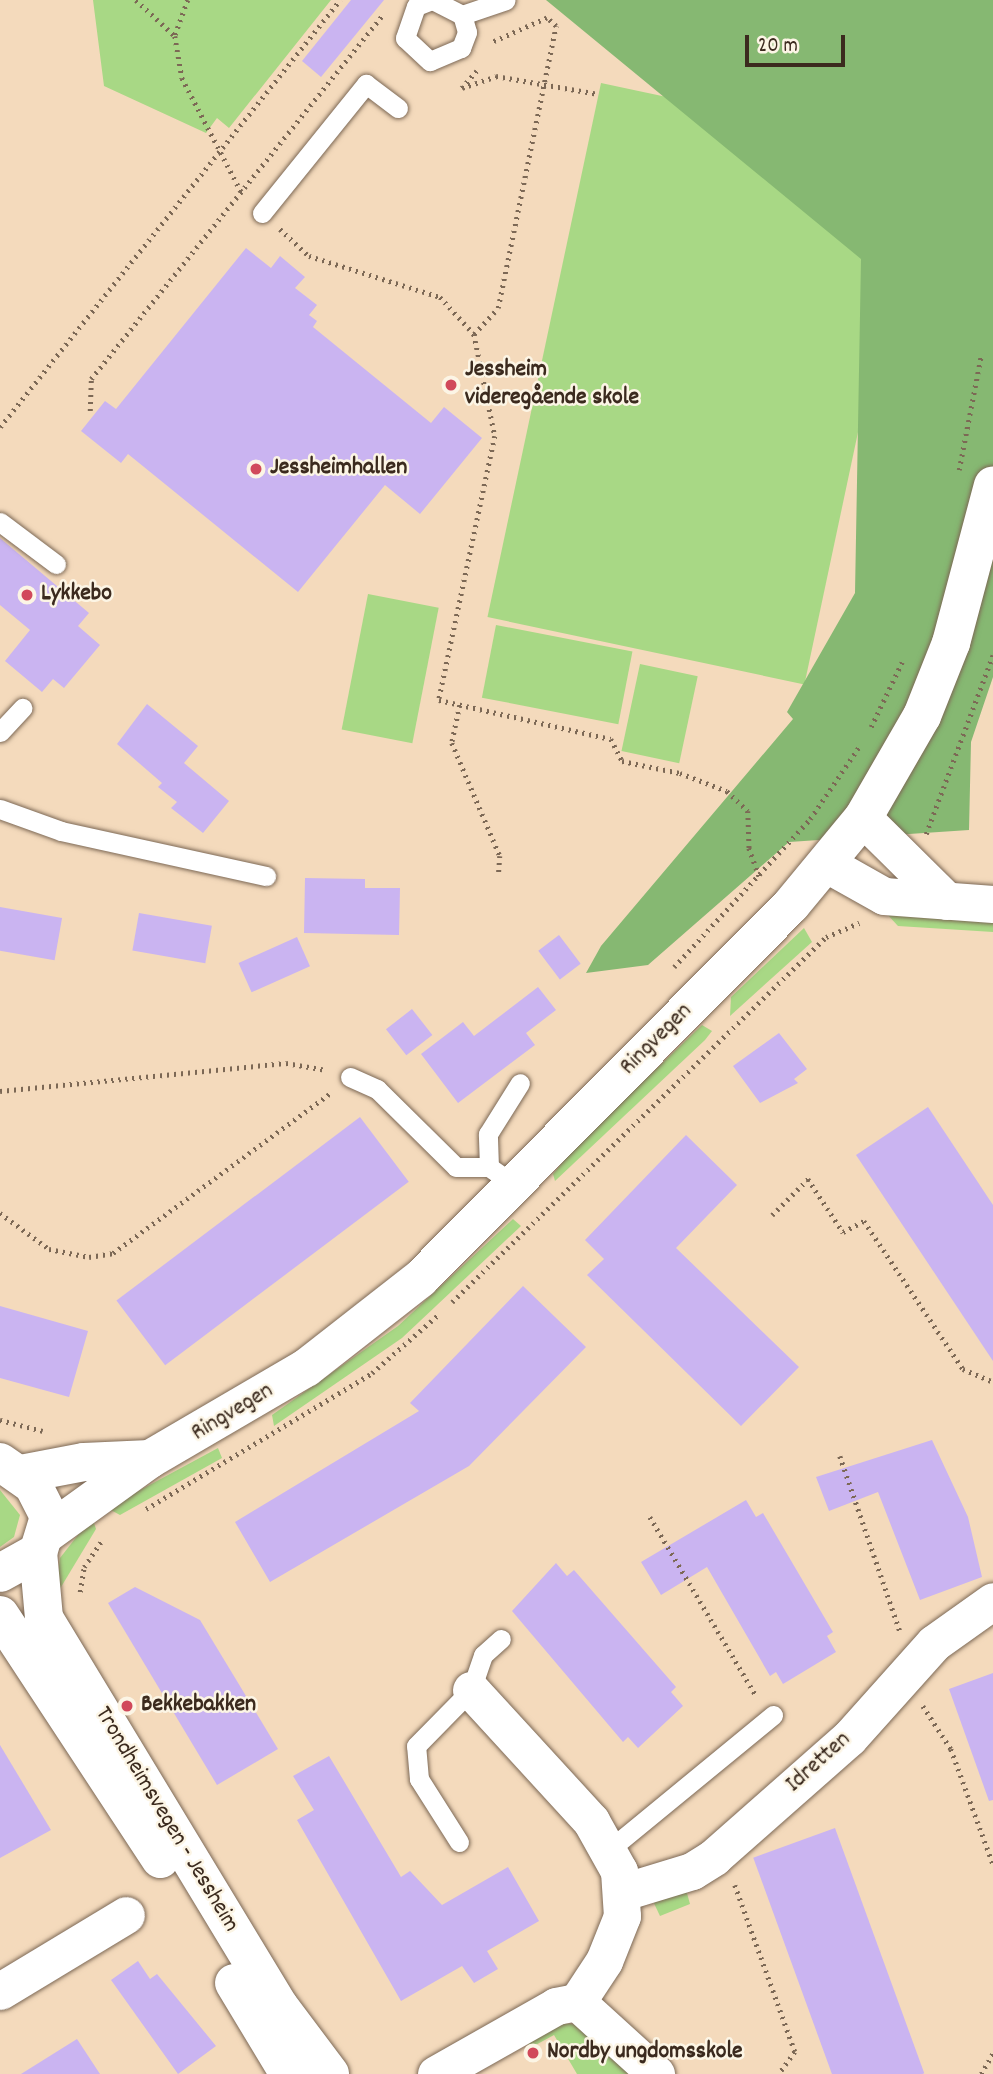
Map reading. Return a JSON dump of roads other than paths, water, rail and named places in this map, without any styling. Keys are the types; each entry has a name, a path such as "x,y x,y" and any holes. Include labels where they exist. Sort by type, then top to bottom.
{"main road":[{"name":"Ringvegen","path":"0,1573 150,1459 237,1412 359,1329 502,1176 827,864 863,818 916,727 951,643 974,486"},
{"name":"Ringvegen","path":"10,1468 150,1459"},
{"name":"Trondheimsvegen - Jessheim","path":"10,1468 45,1500 42,1543 44,1618 279,2006 330,2074"},
{"name":"Trondheimsvegen - Jessheim","path":"0,1615 178,1888 289,2074"}],"street":[{"path":"863,818 947,901"},
{"path":"827,864 884,896 993,904"},
{"name":"Idretten","path":"623,1892 692,1871 713,1857 849,1738 906,1673 993,1601"},
{"path":"436,2074 540,2014 577,2002 615,1936 623,1892 610,1849 561,1784 471,1690"},
{"path":"0,1991 126,1915"},
{"path":"577,2002 656,2074"}],"lane":[{"path":"462,15 467,32 461,48 430,61 405,38 416,6 432,0 462,15 506,0"},
{"path":"261,212 366,84 398,108"},
{"path":"0,522 56,564"},
{"path":"0,732 22,708"},
{"path":"0,809 61,831 266,876"},
{"path":"350,1077 377,1089 456,1167 502,1176 488,1134 520,1083"},
{"path":"459,1842 414,1762 416,1746 433,1723 471,1690 483,1655 501,1639"},
{"path":"610,1849 773,1715"}],"place":[{"name":"Jessheim videregående skole","path":"451,385"},
{"name":"Jessheimhallen","path":"256,469"},
{"name":"Lykkebo","path":"27,595"},
{"name":"Bekkebakken","path":"127,1706"},
{"name":"Nordby ungdomsskole","path":"533,2053"}]}
